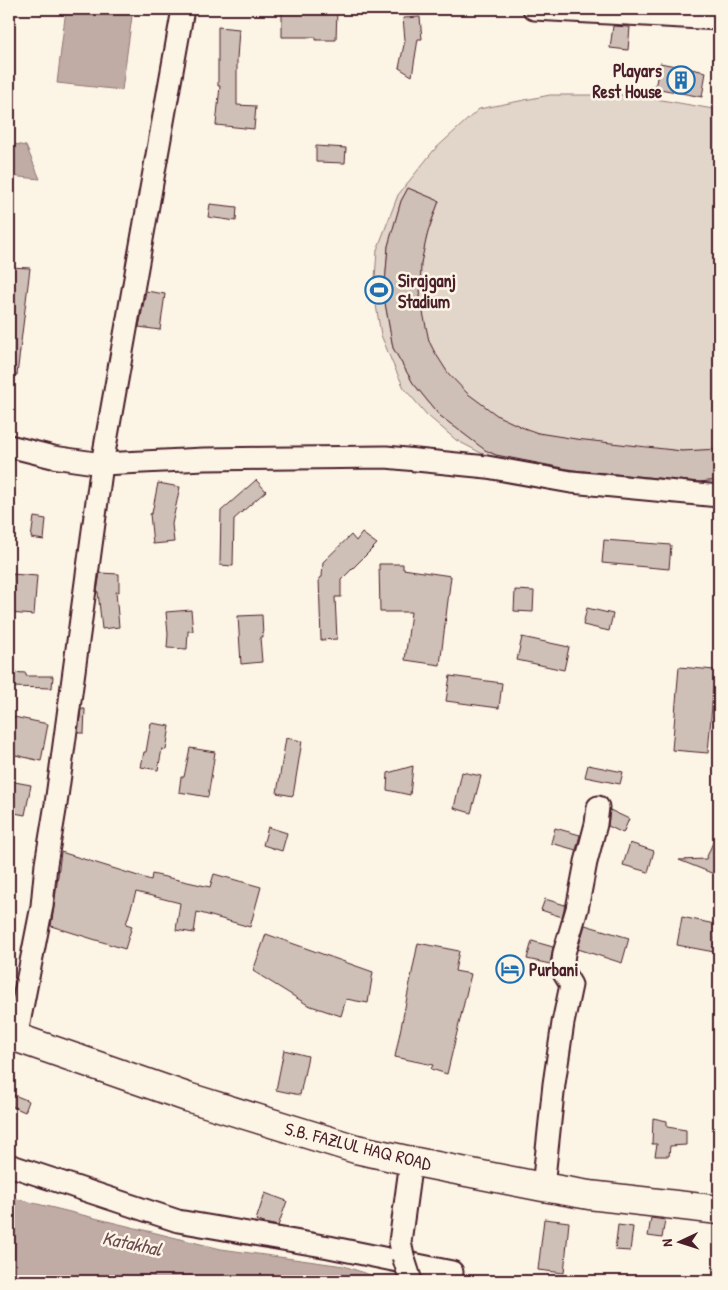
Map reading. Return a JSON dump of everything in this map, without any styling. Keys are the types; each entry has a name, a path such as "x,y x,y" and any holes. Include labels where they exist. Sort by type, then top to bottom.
{"main road":[{"name":"S.B. FAZLUL HAQ ROAD","path":"12,1036 187,1097 356,1149 589,1195 719,1210"}],"street":[{"path":"12,1036 42,906 46,864 102,464 183,9"},
{"path":"534,9 719,19"},
{"path":"9,446 53,457 102,464 204,459 386,457 487,467 571,482 719,496"},
{"path":"543,1187 554,1084 571,985 562,970 564,953 577,909 598,807"},
{"path":"411,1161 400,1242 411,1281"},
{"path":"9,1165 178,1220 329,1247 452,1272"}],"shaded area":[{"path":"550,95 633,95 719,110 719,449 663,450 545,435 510,423 481,405 445,369 426,333 421,302 421,262 426,239 439,201 408,188 401,201 388,246 384,297 393,348 413,383 439,415 479,445 483,441 493,446 489,452 496,455 608,478 696,482 719,480 719,483 672,484 592,479 514,465 481,453 456,440 427,415 404,388 392,362 381,335 374,293 377,250 398,195 434,150 479,109"}],"water":[{"path":"66,9 133,9 122,90 57,83"},
{"path":"9,143 26,146 40,179 9,176"},
{"name":"Katakhal","path":"9,1197 221,1249 344,1266 379,1278 421,1281 40,1281 9,1278"}],"building":[{"path":"282,9 337,9 336,40 316,40 316,37 282,37"},
{"path":"420,17 422,39 418,39 412,76 399,68 405,40 403,18"},
{"path":"613,26 630,27 628,50 610,48"},
{"path":"218,27 239,29 237,105 256,106 254,129 216,125 220,86 218,86"},
{"name":"Playars Rest House","path":"660,63 706,72 702,97 655,88"},
{"path":"316,146 346,148 345,163 316,162"},
{"path":"408,188 439,201 428,231 421,263 420,298 429,341 448,373 467,393 498,416 538,433 682,451 719,449 719,480 699,482 573,470 496,455 485,450 439,415 413,383 393,348 384,297 388,246 401,201"},
{"path":"210,204 237,207 236,221 208,217"},
{"path":"9,267 30,268 17,375 9,374"},
{"path":"146,291 165,294 160,330 139,327"},
{"path":"256,480 266,491 234,519 233,566 220,565 221,511"},
{"path":"158,483 180,487 172,524 174,542 153,544 150,514 152,513"},
{"path":"34,517 46,519 44,540 31,538"},
{"path":"362,533 377,544 341,580 341,597 335,597 337,639 321,640 319,578 322,577 323,562 351,535 356,541"},
{"path":"604,540 671,545 669,569 602,563"},
{"path":"379,564 403,564 403,569 451,576 440,665 405,660 411,612 380,612"},
{"path":"100,573 119,574 119,592 116,592 119,627 102,629 97,592"},
{"path":"12,574 37,576 34,615 9,613"},
{"path":"515,590 534,591 533,612 514,611"},
{"path":"587,608 613,614 609,631 583,625"},
{"path":"191,610 193,631 188,631 187,649 167,648 166,612"},
{"path":"262,615 263,637 260,637 262,662 241,664 238,616"},
{"path":"522,637 569,647 564,670 517,660"},
{"path":"679,667 715,670 708,753 672,750"},
{"path":"9,672 26,673 26,676 53,676 52,688 9,687"},
{"path":"450,676 502,683 499,708 446,701"},
{"path":"81,709 85,709 84,733 78,733"},
{"path":"9,716 48,724 41,761 9,753"},
{"path":"151,723 170,726 166,750 162,749 158,770 141,767 144,752 146,752"},
{"path":"286,738 302,741 293,796 277,793"},
{"path":"190,748 215,752 208,797 179,792 181,777 184,777"},
{"path":"588,765 623,772 620,784 585,777"},
{"path":"413,766 410,795 387,790 388,773"},
{"path":"462,772 481,776 471,813 454,808"},
{"path":"9,781 31,785 25,815 9,812"},
{"path":"610,810 629,819 623,833 608,826"},
{"path":"268,827 287,833 282,851 263,845"},
{"path":"555,828 580,835 576,850 551,843"},
{"path":"719,828 719,876 679,860 706,859"},
{"path":"630,843 654,851 648,872 623,865"},
{"path":"61,852 151,880 152,874 210,887 214,874 261,887 250,927 197,912 194,933 176,930 180,903 136,892 126,924 132,926 125,949 51,926"},
{"path":"545,899 565,905 562,917 541,910"},
{"path":"682,917 719,925 719,938 716,937 714,952 677,945"},
{"path":"585,925 629,938 622,963 578,949"},
{"path":"266,934 373,972 368,1003 346,999 341,1016 308,1005 253,971"},
{"path":"532,941 553,947 550,964 527,959"},
{"path":"418,943 459,951 455,971 471,974 447,1074 431,1069 433,1065 395,1057"},
{"path":"284,1050 308,1056 300,1095 276,1090"},
{"path":"9,1093 29,1101 25,1112 9,1105"},
{"path":"653,1118 667,1121 667,1127 686,1130 686,1145 670,1146 669,1156 655,1156 657,1144 652,1144"},
{"path":"265,1193 287,1201 278,1226 256,1220"},
{"path":"651,1218 665,1220 662,1238 648,1236"},
{"path":"544,1219 569,1222 564,1273 538,1270"},
{"path":"618,1225 633,1227 630,1251 615,1250"}],"place":[{"name":"Playars Rest House","path":"681,80"},
{"name":"Sirajganj Stadium","path":"379,290"},
{"name":"Purbani","path":"510,969"}]}
